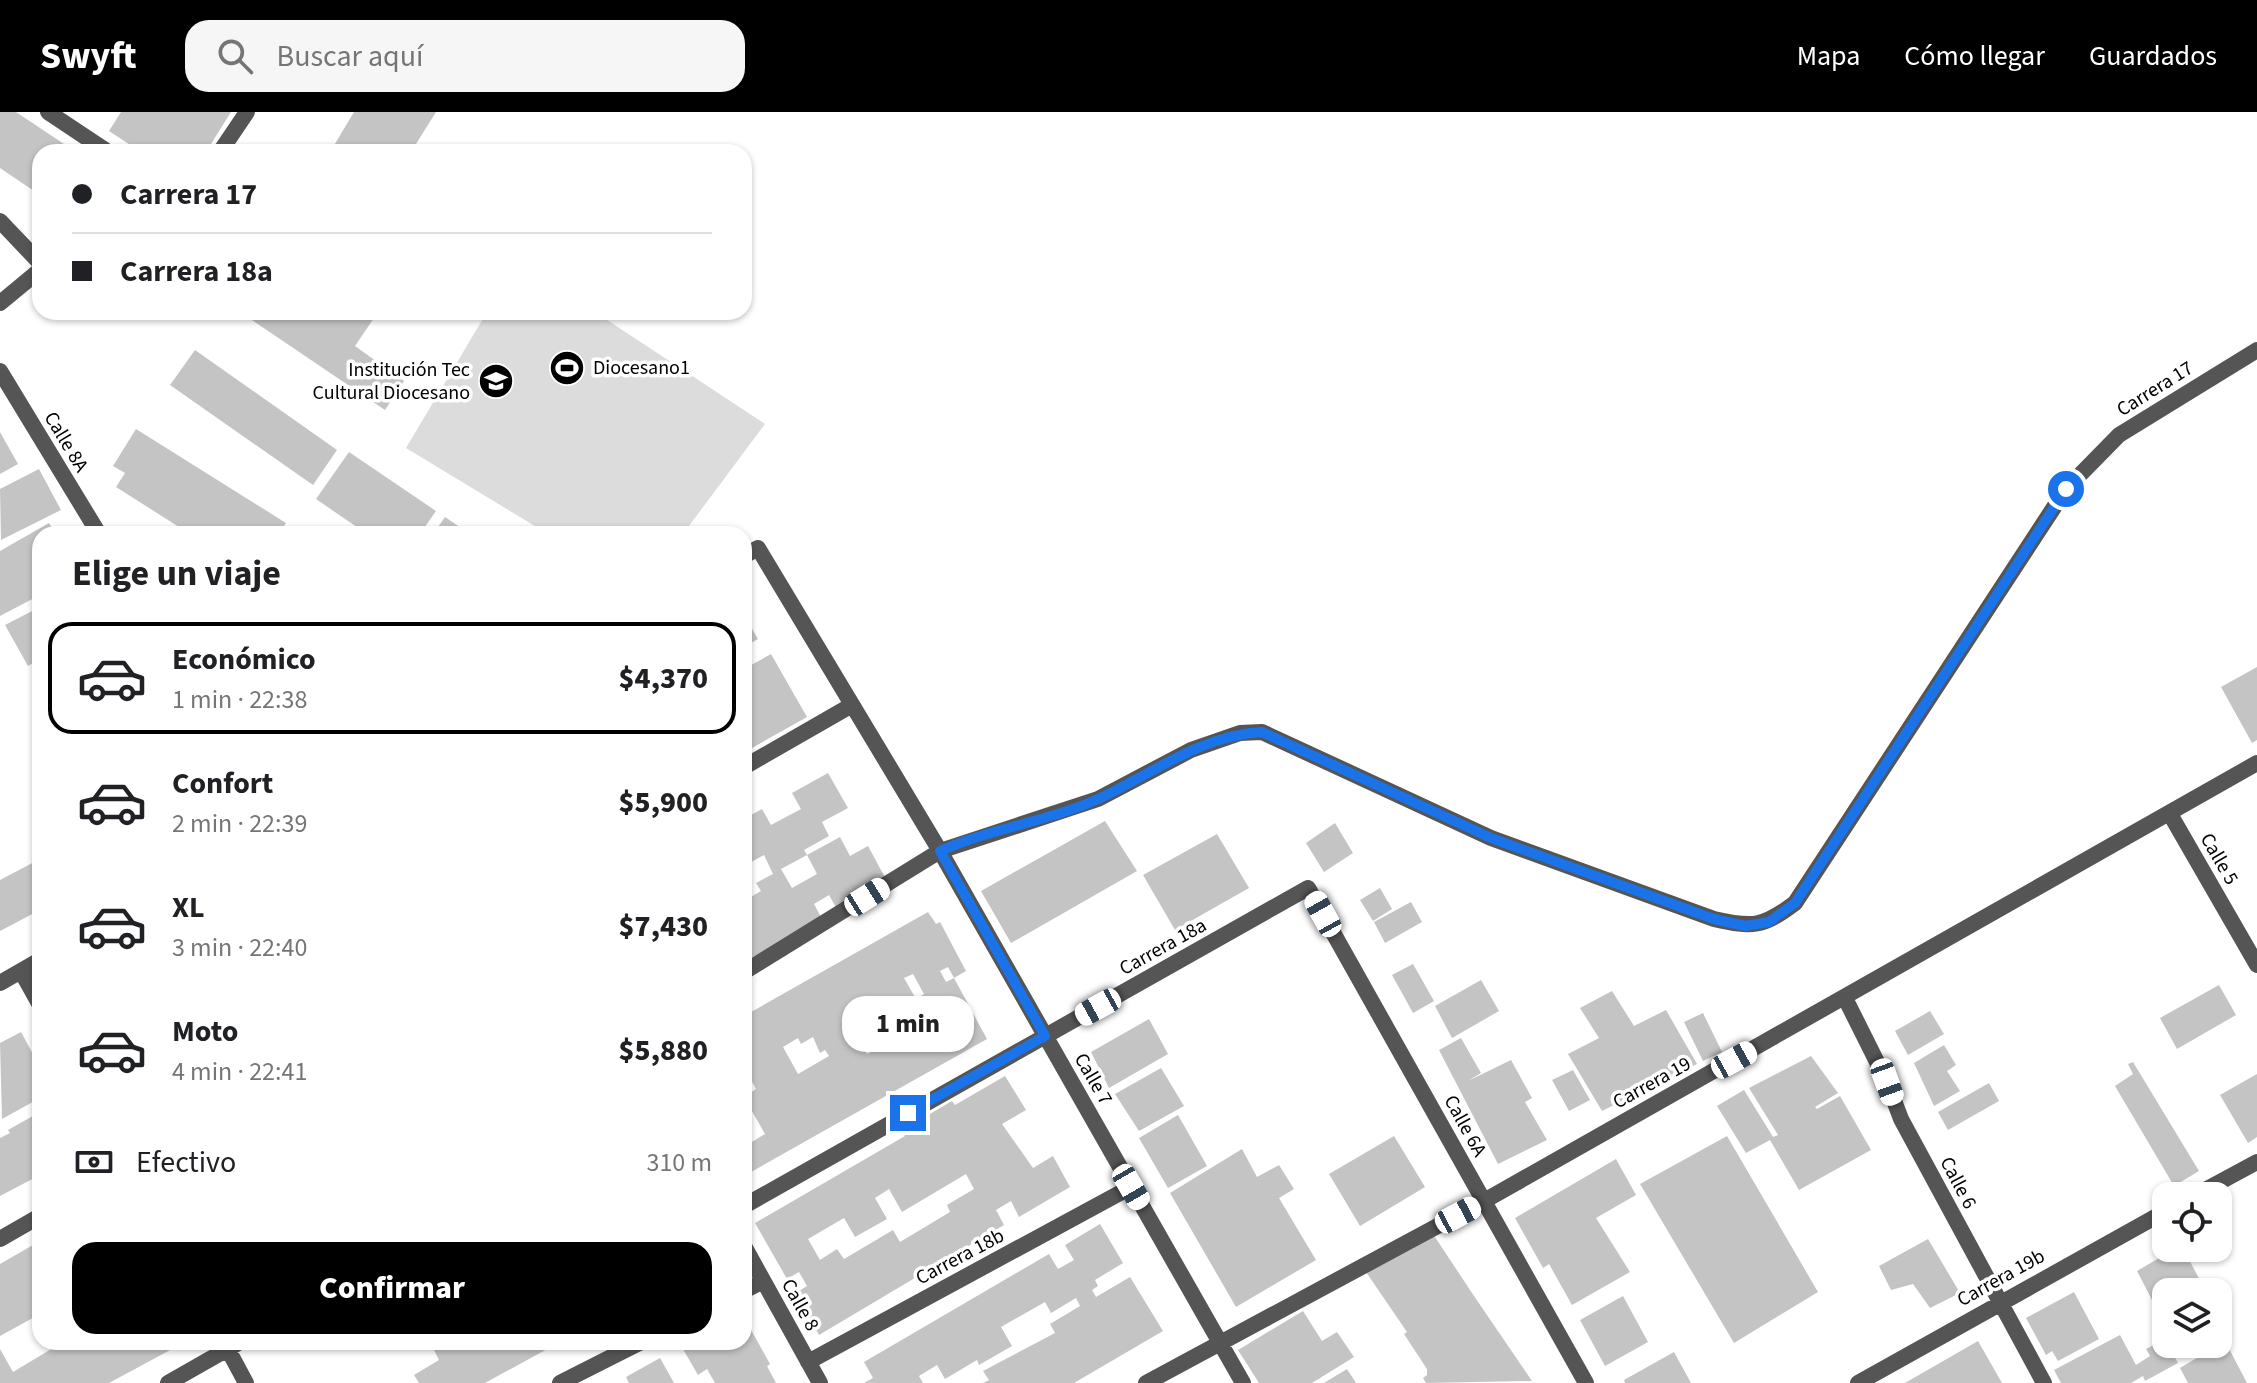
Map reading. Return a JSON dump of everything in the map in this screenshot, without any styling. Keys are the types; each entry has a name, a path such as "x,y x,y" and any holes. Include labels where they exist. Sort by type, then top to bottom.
{"street":[{"path":"48,112 72,118 100,144"},
{"path":"225,144 247,112"},
{"path":"0,221 32,255"},
{"path":"0,303 32,277"},
{"name":"Carrera 17","path":"752,967 940,851 1098,799 1191,750 1240,733 1262,732 1491,838 1714,919 1745,926 1769,922 1795,903 2066,489 2119,435 2257,350"},
{"name":"Calle 8A","path":"0,371 94,526"},
{"name":"Calle 7","path":"752,554 852,705 940,851 1243,1383"},
{"path":"752,762 852,705"},
{"name":"Carrera 19","path":"1146,1383 1484,1201 2257,763"},
{"name":"Calle 5","path":"2170,814 2257,965"},
{"name":"Carrera 18a","path":"752,1201 1308,888"},
{"name":"Calle 6A","path":"1308,888 1586,1383"},
{"path":"0,983 32,965"},
{"path":"21,971 32,991"},
{"name":"Calle 6","path":"1845,998 1887,1082 1901,1119 2044,1383"},
{"path":"2220,1182 2257,1162"},
{"name":"Carrera 18b","path":"808,1362 1131,1187"},
{"name":"Carrera 19b","path":"1858,1383 2152,1219"},
{"path":"0,1239 32,1221"},
{"name":"Calle 8","path":"752,1261 820,1383"},
{"path":"752,1287 763,1281"},
{"path":"168,1383 221,1350"},
{"path":"233,1350 246,1383"},
{"path":"560,1383 591,1376 629,1350"}],"shaded area":[{"name":"Diocesano1","path":"482,320 607,320 765,424 689,526 535,526 406,448"}],"building":[{"path":"0,112 16,112 64,144 32,144 32,190 0,168"},
{"path":"121,112 231,112 211,144 129,144 109,131"},
{"path":"354,112 436,112 416,144 335,144"},
{"path":"252,320 373,320 355,346 404,381 385,410"},
{"path":"195,350 337,450 313,485 170,385"},
{"path":"136,429 286,523 284,526 177,526 116,487 125,473 113,466"},
{"path":"0,432 18,464 0,474"},
{"path":"349,452 436,511 426,526 355,526 316,499"},
{"path":"39,469 61,510 1,540 0,489"},
{"path":"445,517 458,526 439,526"},
{"path":"32,533 32,599 0,616 0,551"},
{"path":"32,611 32,664 28,666 5,625"},
{"path":"752,629 758,639 752,642"},
{"path":"771,654 807,717 752,748 752,665"},
{"path":"2257,667 2257,740 2252,743 2221,687"},
{"path":"828,773 848,808 822,822 829,836 804,850 807,855 840,837 850,856 868,846 888,883 838,911 829,895 814,904 822,919 752,957 752,896 761,891 756,883 773,874 764,855 752,862 752,815 762,809 771,825 801,809 792,793","holes":["807,855 817,874 792,888 781,869"]},
{"path":"1105,821 1137,871 1011,943 981,891"},
{"path":"1335,823 1353,853 1324,872 1306,843"},
{"path":"1217,834 1249,888 1175,930 1143,875"},
{"path":"32,863 32,914 0,931 0,880"},
{"path":"1380,888 1392,909 1373,921 1360,900"},
{"path":"1411,902 1422,922 1385,943 1374,922"},
{"path":"928,912 936,924 940,922 966,971 954,978 987,1039 752,1171 752,1142 765,1134 752,1111 752,1092 756,1089 752,1082 752,1011","holes":["948,967 954,978 946,982 940,971","913,974 924,994 916,999 904,978","891,1002 895,1010 866,1027 878,1048 867,1054 856,1033 864,1029 859,1021","813,1037 820,1053 825,1050 829,1056 798,1074 783,1047 798,1038 801,1044"]},
{"path":"1413,964 1434,1001 1413,1013 1392,975"},
{"path":"1481,980 1499,1011 1452,1038 1435,1006"},
{"path":"2219,985 2236,1015 2177,1049 2160,1018"},
{"path":"1612,991 1634,1026 1666,1010 1697,1064 1602,1111 1568,1054 1599,1038 1580,1008"},
{"path":"1930,1011 1944,1034 1908,1055 1895,1031"},
{"path":"1703,1013 1722,1052 1703,1061 1684,1022"},
{"path":"1149,1019 1168,1054 1109,1088 1091,1052"},
{"path":"21,1032 32,1052 32,1102 2,1119 0,1043"},
{"path":"1461,1038 1481,1073 1468,1081 1511,1060 1532,1098 1525,1102 1547,1140 1498,1164 1439,1050"},
{"path":"1944,1045 1956,1065 1947,1071 1960,1091 1934,1106 1914,1063"},
{"path":"1811,1056 1838,1093 1815,1107 1817,1109 1840,1096 1871,1150 1799,1190 1770,1140 1746,1153 1717,1106 1744,1090 1773,1137 1778,1135 1749,1088"},
{"path":"2133,1062 2199,1171 2181,1182 2172,1182 2115,1086 2133,1074 2128,1064"},
{"path":"1161,1068 1184,1106 1139,1131 1115,1094"},
{"path":"1573,1070 1590,1100 1569,1111 1552,1080"},
{"path":"2257,1074 2257,1137 2248,1143 2220,1095"},
{"path":"1005,1076 1026,1110 1002,1124 1033,1168 1053,1156 1070,1187 1019,1217 1011,1201 996,1210 1004,1225 819,1335 796,1293 807,1286 799,1272 787,1279 755,1223 905,1136 902,1130 952,1101 955,1105","holes":["966,1174 974,1189 947,1205 950,1212 900,1242 893,1230 844,1259 837,1249 820,1260 808,1239 844,1218 855,1237 887,1219 875,1198 889,1189 902,1212"]},
{"path":"1989,1083 1999,1101 1948,1130 1938,1112"},
{"path":"1178,1115 1207,1166 1168,1188 1139,1138"},
{"path":"32,1116 32,1179 0,1196 0,1138 10,1133 8,1130"},
{"path":"1394,1136 1425,1187 1360,1226 1329,1174"},
{"path":"1727,1136 1818,1292 1734,1343 1640,1184"},
{"path":"1242,1149 1257,1177 1279,1165 1294,1189 1279,1198 1316,1260 1236,1307 1170,1193"},
{"path":"1616,1159 1636,1195 1596,1218 1630,1272 1572,1305 1549,1264 1543,1268 1515,1218"},
{"path":"1100,1224 1123,1263 1095,1280 1098,1286 1092,1290 1096,1297 1130,1277 1163,1331 1074,1383 983,1383 989,1380 983,1371 1055,1333 1050,1324 1080,1306 1076,1298 1051,1313 1045,1302 1001,1327 1012,1346 979,1365 977,1360 945,1379 937,1365 919,1376 923,1383 864,1383 873,1378 864,1362 1049,1254 1058,1269 1074,1260 1065,1245"},
{"path":"1431,1231 1532,1381 1426,1383 1423,1378 1427,1375 1427,1369 1404,1334 1407,1332 1366,1272"},
{"path":"1928,1239 1960,1293 1930,1308 1913,1284 1891,1290 1879,1266"},
{"path":"32,1246 32,1318 0,1336 0,1264"},
{"path":"2152,1262 2190,1262 2199,1278 2152,1278 2152,1300 2137,1271"},
{"path":"2074,1292 2099,1339 2058,1361 2052,1351 2046,1355 2026,1318"},
{"path":"1623,1296 1648,1342 1605,1366 1580,1320"},
{"path":"1303,1311 1322,1341 1337,1332 1354,1357 1312,1383 1259,1383 1238,1350"},
{"path":"752,1331 770,1364 767,1366 776,1383 715,1383 707,1369 698,1375 683,1350 752,1350"},
{"path":"2120,1335 2136,1365 2150,1356 2146,1349 2152,1346 2152,1358 2175,1358 2178,1363 2145,1381 2143,1376 2131,1383 2061,1383 2054,1370"},
{"path":"1978,1341 2002,1383 1905,1383"},
{"path":"0,1349 13,1372 50,1350 170,1350 109,1383 0,1383"},
{"path":"434,1350 545,1350 485,1383 419,1383 414,1375 439,1360"},
{"path":"1674,1352 1691,1383 1625,1383 1624,1380"},
{"path":"2232,1354 2247,1383 2188,1383 2180,1368 2197,1358 2232,1358"},
{"path":"660,1358 674,1383 629,1383 626,1377"},
{"path":"1347,1369 1356,1383 1324,1383"}],"place":[{"name":"Diocesano1","path":"567,368"},
{"name":"Institución Tec Cultural Diocesano","path":"496,381"}],"route":[{"path":"908,1113 1045,1036 940,851 983,834 1052,816 1098,799 1191,750 1240,733 1262,732 1491,838 1686,909 1745,926 1769,922 1795,903 2066,489"}]}
